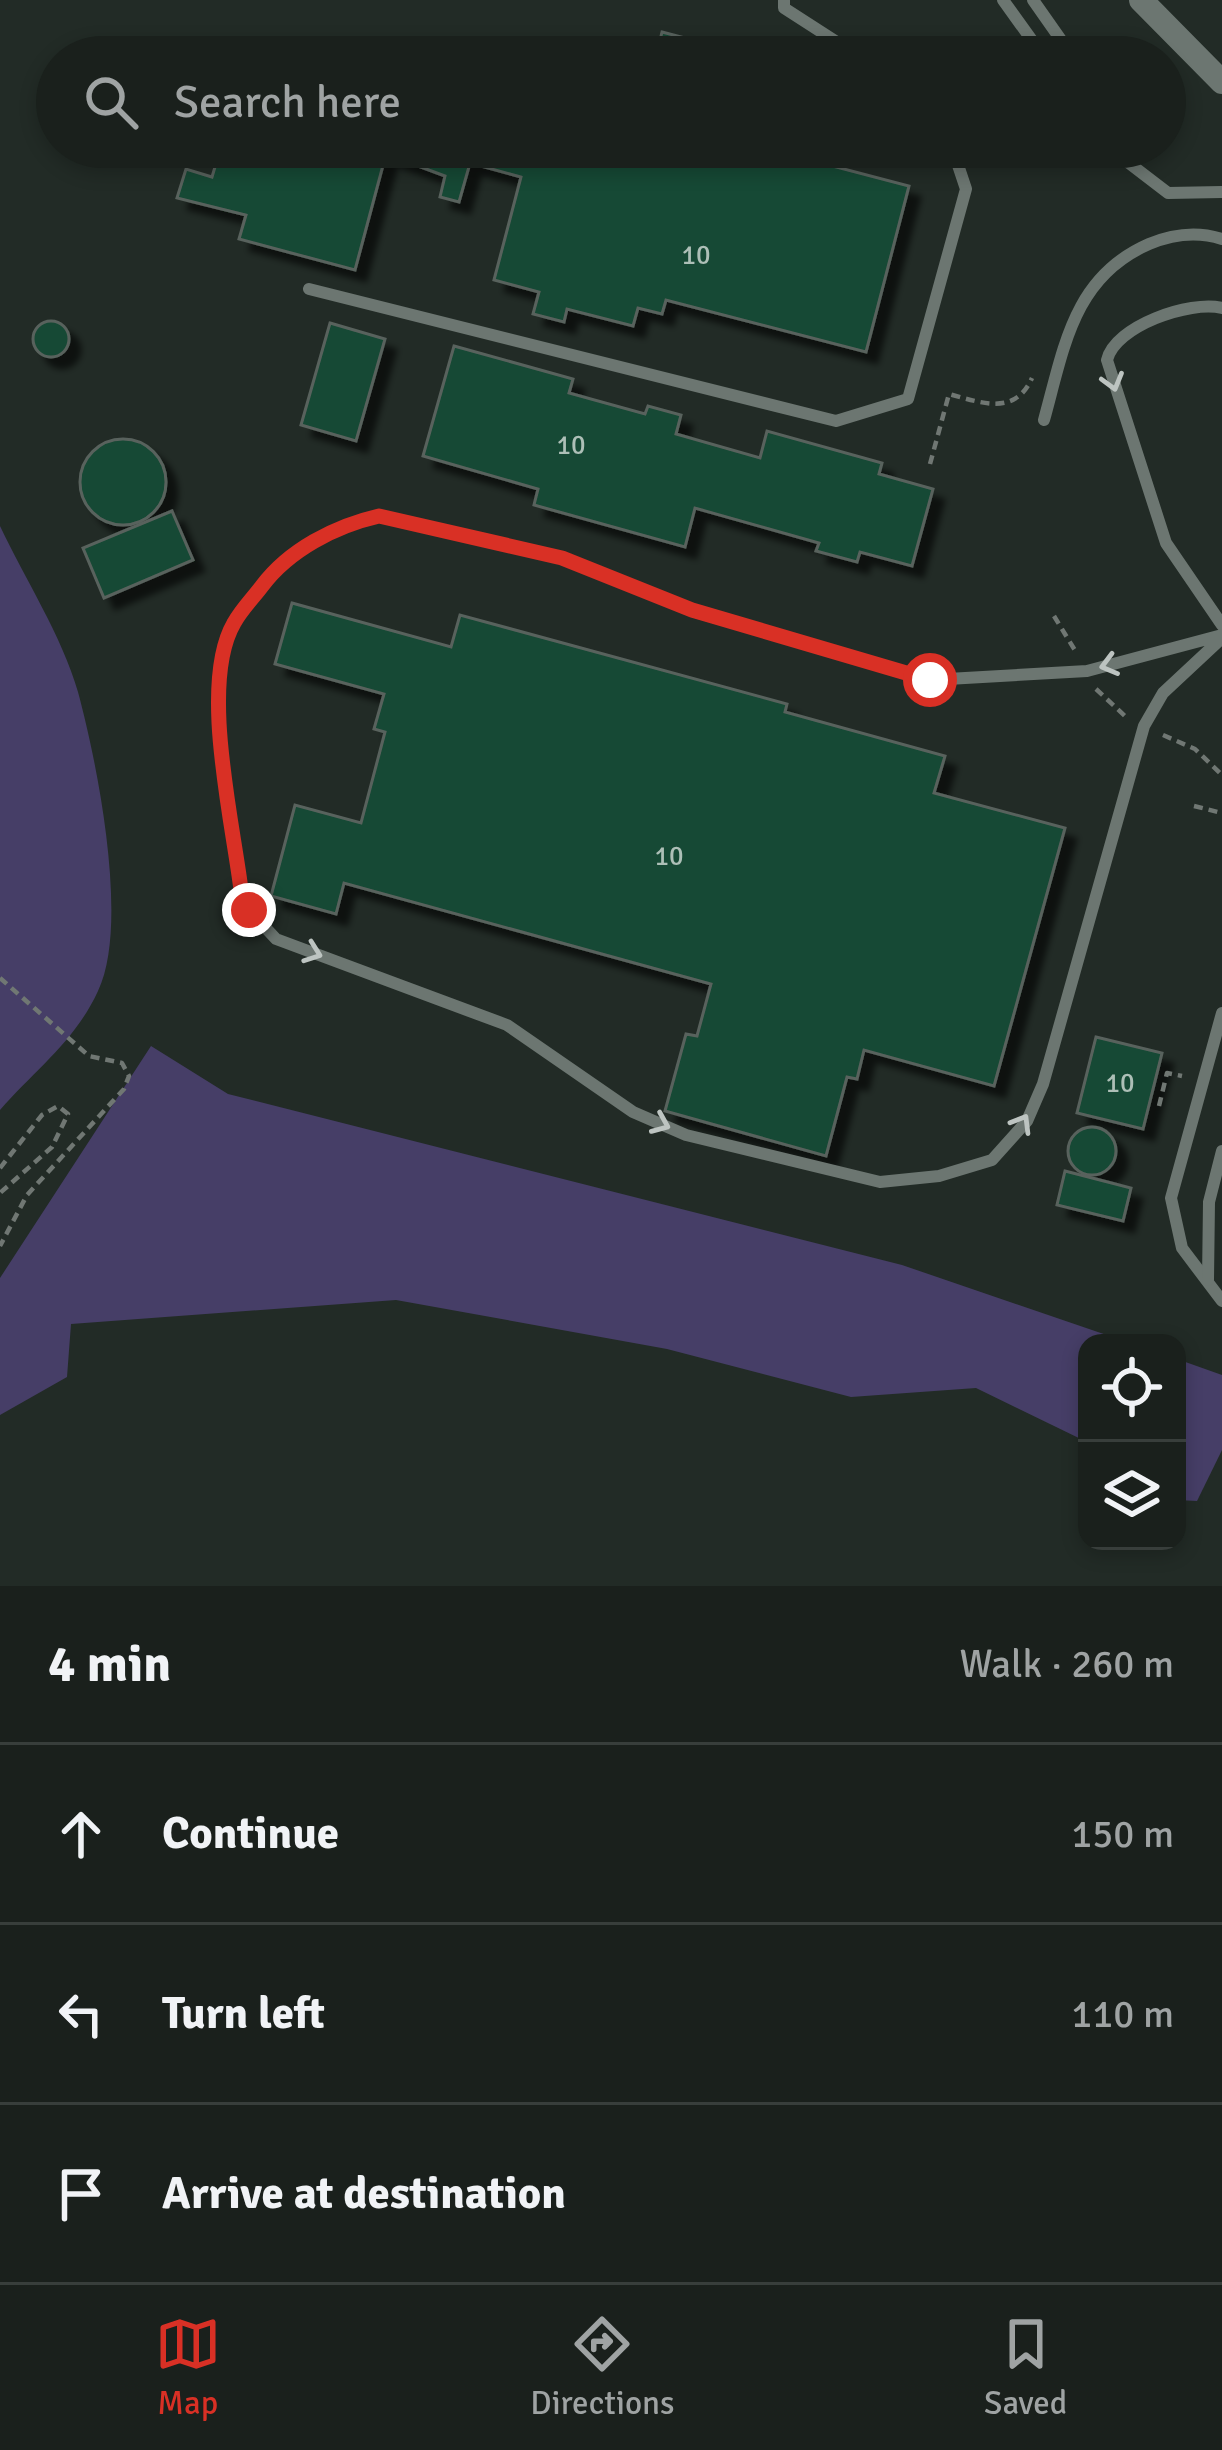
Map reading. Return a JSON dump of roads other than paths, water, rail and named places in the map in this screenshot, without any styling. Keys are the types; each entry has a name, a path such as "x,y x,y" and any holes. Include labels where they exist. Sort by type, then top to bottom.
{"street":[{"path":"1141,0 1177,36"},
{"path":"1186,46 1222,82"}],"lane":[{"path":"784,0 784,8 827,36"},
{"path":"1003,0 1029,36"},
{"path":"1034,0 1059,36"},
{"path":"308,290 836,421 908,399 966,189 959,168"},
{"path":"1135,168 1168,194 1222,191"},
{"path":"1044,420 1074,314 1103,273 1136,250 1174,236 1222,239"},
{"path":"1222,308 1204,305 1127,333 1110,348 1107,360 1166,543 1222,625"},
{"path":"379,516 562,558 692,610 930,680 1087,671 1222,636 1163,693 1144,726 1043,1084 1027,1121 992,1160 939,1176 880,1182 686,1135 633,1112 507,1025 276,940 249,910 241,890 220,716 223,660 232,626 280,563 350,522 379,516"},
{"path":"1222,1012 1171,1198 1181,1248 1222,1301"},
{"path":"1208,1281 1209,1202 1222,1151"}]}
